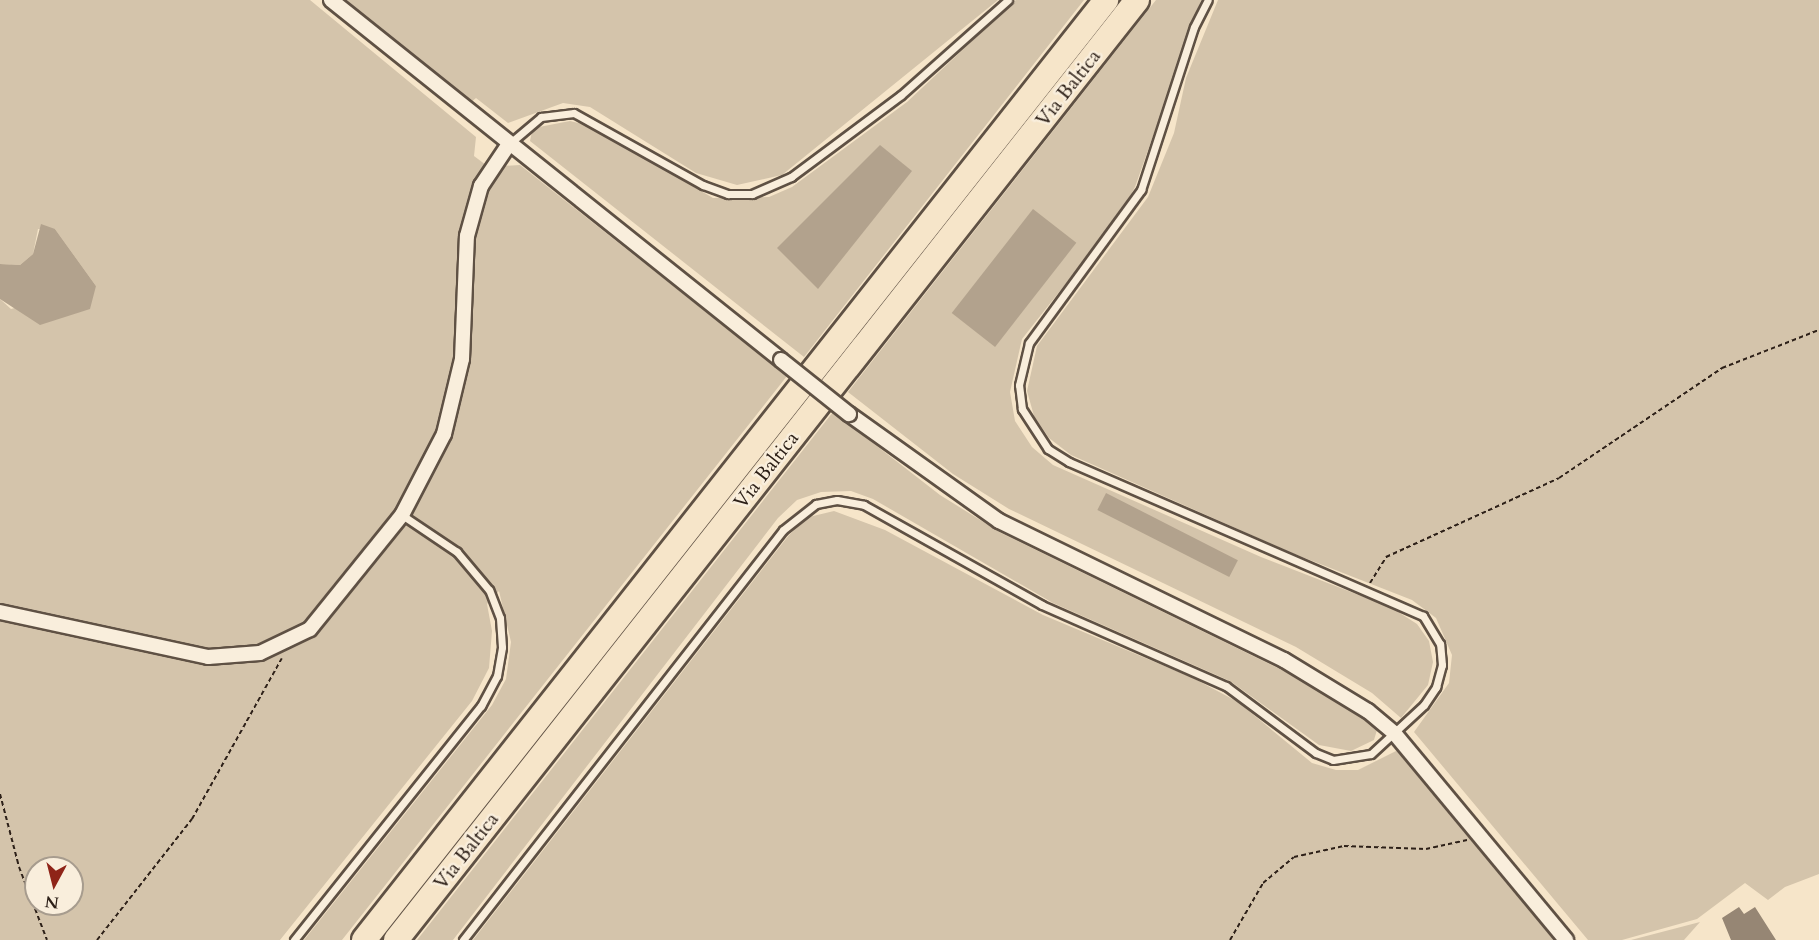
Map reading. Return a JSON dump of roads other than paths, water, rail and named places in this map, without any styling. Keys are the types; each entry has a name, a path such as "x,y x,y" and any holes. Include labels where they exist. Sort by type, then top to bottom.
{"highway":[{"name":"Via Baltica","path":"364,940 1106,0"},
{"name":"Via Baltica","path":"396,940 1137,0"}],"street":[{"path":"331,0 849,414 999,522 1334,687 1395,734 1566,940"},
{"path":"0,612 208,657 260,653 292,640 328,610 402,515 444,434 462,359 467,236 481,186 509,144"}],"lane":[{"path":"509,144 541,117 574,113 703,185 728,194 752,194 791,177 901,95 1008,0"},
{"path":"463,940 783,530 816,504 837,500 864,505 1042,605 1226,686 1316,753 1354,760 1371,754 1395,734 1436,687 1442,665 1440,644 1423,616 1367,588 1289,560 1069,462 1048,449 1022,409 1019,385 1029,343 1142,190 1194,27 1208,0"},
{"path":"294,940 481,706 497,676 502,647 500,618 489,590 457,552 402,515"}]}
